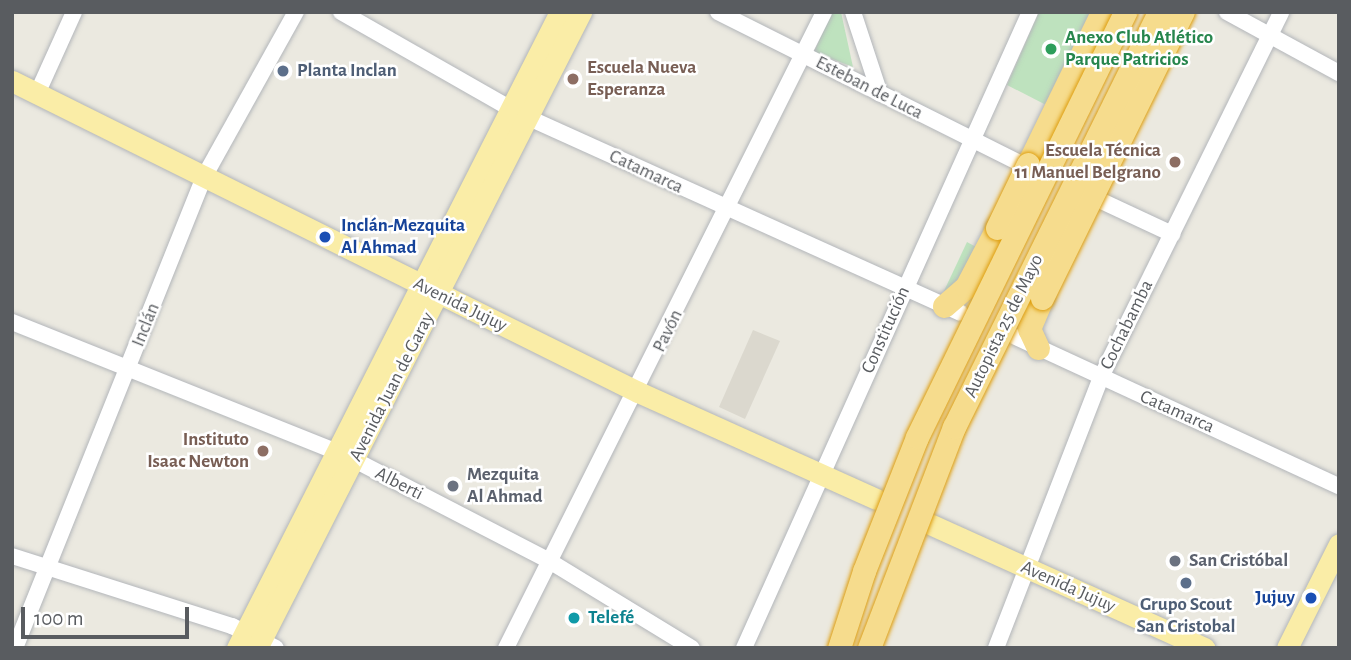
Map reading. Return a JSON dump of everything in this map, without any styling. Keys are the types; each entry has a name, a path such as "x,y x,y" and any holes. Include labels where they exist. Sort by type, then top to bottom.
{"highway":[{"path":"952,309 997,228 1102,12"},
{"name":"Autopista 25 de Mayo","path":"839,648 864,571 922,427 1125,12"},
{"name":"Autopista 25 de Mayo","path":"869,648 954,426 1159,12"},
{"path":"1038,348 1029,329 1042,298 1183,12"}],"main road":[{"name":"Avenida Juan de Garay","path":"255,643 345,456 518,113 559,12"},
{"name":"Avenida Juan de Garay","path":"518,113 581,12"},
{"name":"Avenida Jujuy","path":"12,81 638,392 876,499"},
{"name":"Avenida Jujuy","path":"932,525 1205,648"},
{"path":"1287,648 1339,544"}],"street":[{"path":"37,94 74,12"},
{"name":"Inclán","path":"15,648 204,177 296,12"},
{"name":"Catamarca","path":"341,12 518,113 952,309"},
{"name":"Esteban de Luca","path":"718,12 1020,163"},
{"name":"Pavón","path":"506,648 638,392 824,12"},
{"path":"853,12 880,94"},
{"name":"Constitución","path":"744,648 1030,12"},
{"path":"1227,12 1339,73"},
{"name":"Cochabamba","path":"996,648 1101,377 1281,12"},
{"path":"1098,200 1172,234"},
{"name":"Alberti","path":"12,322 130,367 345,456 551,562 692,648"},
{"name":"Catamarca","path":"1016,337 1339,486"},
{"path":"12,556 48,566 255,643"}],"shaded area":[{"path":"753,330 780,341 745,419 719,407"}],"green space":[{"path":"832,12 841,12 853,67 814,52"},
{"name":"Anexo Club Atlético Parque Patricios","path":"1039,12 1097,12 1048,106 1007,85"},
{"path":"967,242 978,248 963,283 944,291"}],"place":[{"name":"Anexo Club Atlético Parque Patricios","path":"1051,49"},
{"name":"Planta Inclan","path":"283,71"},
{"name":"Escuela Nueva Esperanza","path":"573,79"},
{"name":"Escuela Técnica 11 Manuel Belgrano","path":"1175,162"},
{"name":"Inclán-Mezquita Al Ahmad","path":"325,237"},
{"name":"Instituto Isaac Newton","path":"263,451"},
{"name":"Mezquita Al Ahmad","path":"453,486"},
{"name":"San Cristóbal","path":"1175,561"},
{"name":"Grupo Scout San Cristobal","path":"1186,583"},
{"name":"Jujuy","path":"1311,598"},
{"name":"Telefé","path":"574,618"}]}
